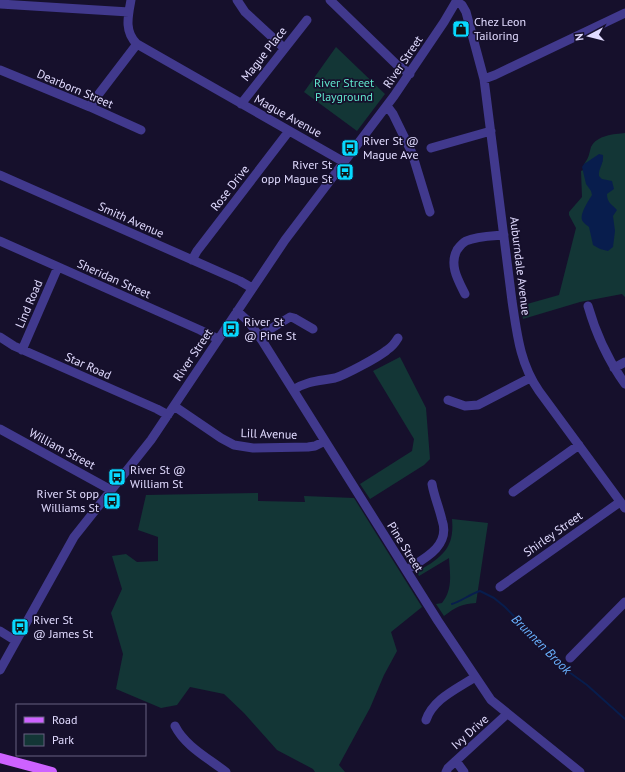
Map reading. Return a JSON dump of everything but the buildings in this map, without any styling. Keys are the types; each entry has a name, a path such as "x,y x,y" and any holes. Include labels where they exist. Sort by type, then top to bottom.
{"main road":[{"path":"0,758 52,772"}],"street":[{"path":"90,107 94,99 137,44 132,40 128,31 131,0"},
{"path":"237,0 245,12 284,48"},
{"path":"332,1 396,64 410,74"},
{"name":"River Street","path":"0,670 72,541 145,448 294,227 387,106 410,74 457,1"},
{"name":"Auburndale Avenue","path":"457,1 462,5 466,12 484,79 517,335 524,364 530,378 623,505"},
{"path":"0,4 129,12"},
{"path":"484,79 496,75 625,13"},
{"name":"Mague Place","path":"241,104 307,20"},
{"name":"Mague Avenue","path":"137,44 344,162"},
{"name":"Dearborn Street","path":"0,70 141,130"},
{"path":"387,106 393,114 412,153 430,212"},
{"name":"Rose Drive","path":"192,260 197,250 289,131"},
{"path":"431,148 491,131"},
{"name":"Smith Avenue","path":"0,174 240,281 252,288"},
{"path":"466,294 454,268 454,257 458,249 468,240 504,235"},
{"name":"Sheridan Street","path":"0,240 200,330 218,340"},
{"name":"Lind Road","path":"22,350 58,267"},
{"path":"588,306 601,342 614,368 625,384"},
{"name":"Pine Street","path":"237,311 246,319 259,336 406,570 491,700 580,772"},
{"path":"259,336 290,318 294,318 313,329"},
{"name":"Star Road","path":"0,336 10,345 168,415"},
{"path":"293,390 306,383 339,376 381,354 398,338"},
{"path":"614,368 625,362"},
{"path":"448,400 465,406 478,405 530,378"},
{"name":"Lill Avenue","path":"174,406 225,441 240,446 260,448 308,448 325,441"},
{"name":"William Street","path":"0,429 111,490"},
{"path":"513,492 579,445"},
{"path":"406,570 431,554 438,547 442,538 444,524 432,484"},
{"name":"Shirley Street","path":"500,587 623,505"},
{"path":"570,658 625,602"},
{"path":"0,631 16,640"},
{"path":"426,720 429,712 436,703 475,677"},
{"name":"Ivy Drive","path":"447,770 507,714"},
{"path":"176,726 180,734 188,743 226,772"},
{"path":"456,761 464,772"}],"green space":[{"name":"River Street Playground","path":"336,47 385,94 357,131 304,92"},
{"path":"625,133 625,297 622,294 580,302 523,319 520,306 559,295 576,228 569,215 569,212 582,197 581,171 603,161 594,158 584,164 588,158 591,147 601,138"},
{"path":"400,357 426,408 430,459 424,465 370,499 360,484 412,451 414,439 373,371"},
{"path":"258,493 258,501 305,502 304,496 354,498 422,607 391,632 397,651 384,675 370,708 339,765 345,772 315,772 313,769 277,750 244,713 224,694 190,687 177,705 161,708 116,689 123,654 111,613 122,589 112,556 126,554 137,562 158,561 158,537 138,530 146,495"},
{"path":"452,519 488,523 476,603 459,606 444,616 436,604 442,603 448,592 450,582 449,558 419,576 418,574 421,569 436,560 445,550 451,540"}],"water":[{"path":"599,154 603,155 603,158 599,176 602,179 612,181 614,189 607,194 607,197 617,210 613,216 615,231 613,247 608,251 593,245 589,227 582,220 582,214 592,195 586,184 582,167"}],"waterway":[{"name":"Brunnen Brook","path":"452,604 480,591 494,598 505,607 536,639 553,652 569,672 587,685 625,719"}],"place":[{"name":"Chez Leon Tailoring","path":"461,29"},
{"name":"River St @ Mague Ave","path":"350,148"},
{"name":"River St opp Mague St","path":"345,172"},
{"name":"River St @ Pine St","path":"231,329"},
{"name":"River St @ William St","path":"117,477"},
{"name":"River St opp Williams St","path":"112,501"},
{"name":"River St @ James St","path":"20,627"}]}
